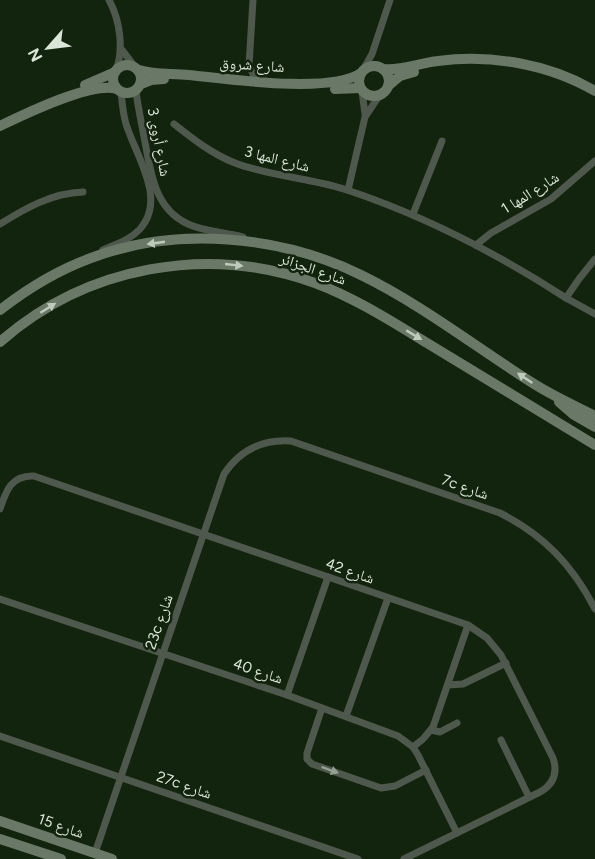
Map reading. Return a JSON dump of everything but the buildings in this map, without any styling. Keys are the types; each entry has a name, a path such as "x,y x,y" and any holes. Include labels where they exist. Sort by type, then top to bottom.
{"street":[{"path":"0,126 43,107 94,89 108,87 128,93 138,87 142,79 122,50 115,15 109,0"},
{"path":"234,80 249,66 253,0"},
{"path":"365,117 359,80 374,50 390,0"},
{"path":"119,91 113,83 122,50"},
{"path":"374,50 381,68 388,77 388,86"},
{"path":"362,72 370,67 398,69 449,59 486,59 542,69 566,77 595,91"},
{"path":"0,119 40,101 97,81 127,65 137,69"},
{"path":"249,66 258,82"},
{"path":"348,190 365,117 379,96 400,76 449,66 512,68 563,83 595,99"},
{"name":"شارع شروق","path":"137,69 258,82 339,82 351,79 362,72"},
{"name":"شارع شروق","path":"138,87 151,80 164,79 265,89 361,90"},
{"name":"شارع أروى 3","path":"138,87 141,120 155,188 164,205 178,219 196,227 236,235 253,242"},
{"path":"361,90 370,96 379,96"},
{"name":"شارع أروى 3","path":"91,258 133,236 141,229 150,210 150,190 126,123 119,91"},
{"path":"126,123 131,118 141,120"},
{"name":"شارع المها 3","path":"174,124 204,147 234,163 348,190 413,214 476,245 595,314"},
{"path":"413,214 442,141"},
{"name":"شارع المها 1","path":"476,245 491,233 551,199 595,161"},
{"path":"0,224 51,197 82,192"},
{"name":"شارع الجزائر","path":"0,310 37,285 91,258 126,248 171,241 226,239 253,242 315,256 363,276 555,396 595,416"},
{"path":"566,298 595,259"},
{"name":"شارع الجزائر","path":"0,342 59,301 113,277 148,269 201,263 234,264 267,269 316,284 362,304 595,444"},
{"path":"555,396 568,411 595,427"},
{"path":"567,428 595,452"},
{"name":"23c شارع","path":"95,853 224,474 235,459 255,445 279,440 291,441"},
{"name":"7c شارع","path":"291,441 500,513 513,520 537,535 562,558 577,576 595,609"},
{"name":"شارع 42","path":"0,509 10,485 21,477 34,476 468,626 487,638 506,663 555,766 552,782 540,792 529,797"},
{"path":"286,695 328,577"},
{"path":"346,716 388,598"},
{"name":"شارع 40","path":"0,599 286,695 399,736 413,747 457,833"},
{"path":"413,747 431,730 468,626"},
{"path":"448,685 463,684 506,663"},
{"path":"322,708 307,756 312,764 381,788 395,786 426,770"},
{"path":"431,730 440,732 458,723"},
{"name":"27c شارع","path":"0,736 358,859"},
{"path":"404,859 529,797 501,740"},
{"name":"شارع 15","path":"0,821 112,859"},
{"name":"شارع 15","path":"0,839 62,859"}]}
